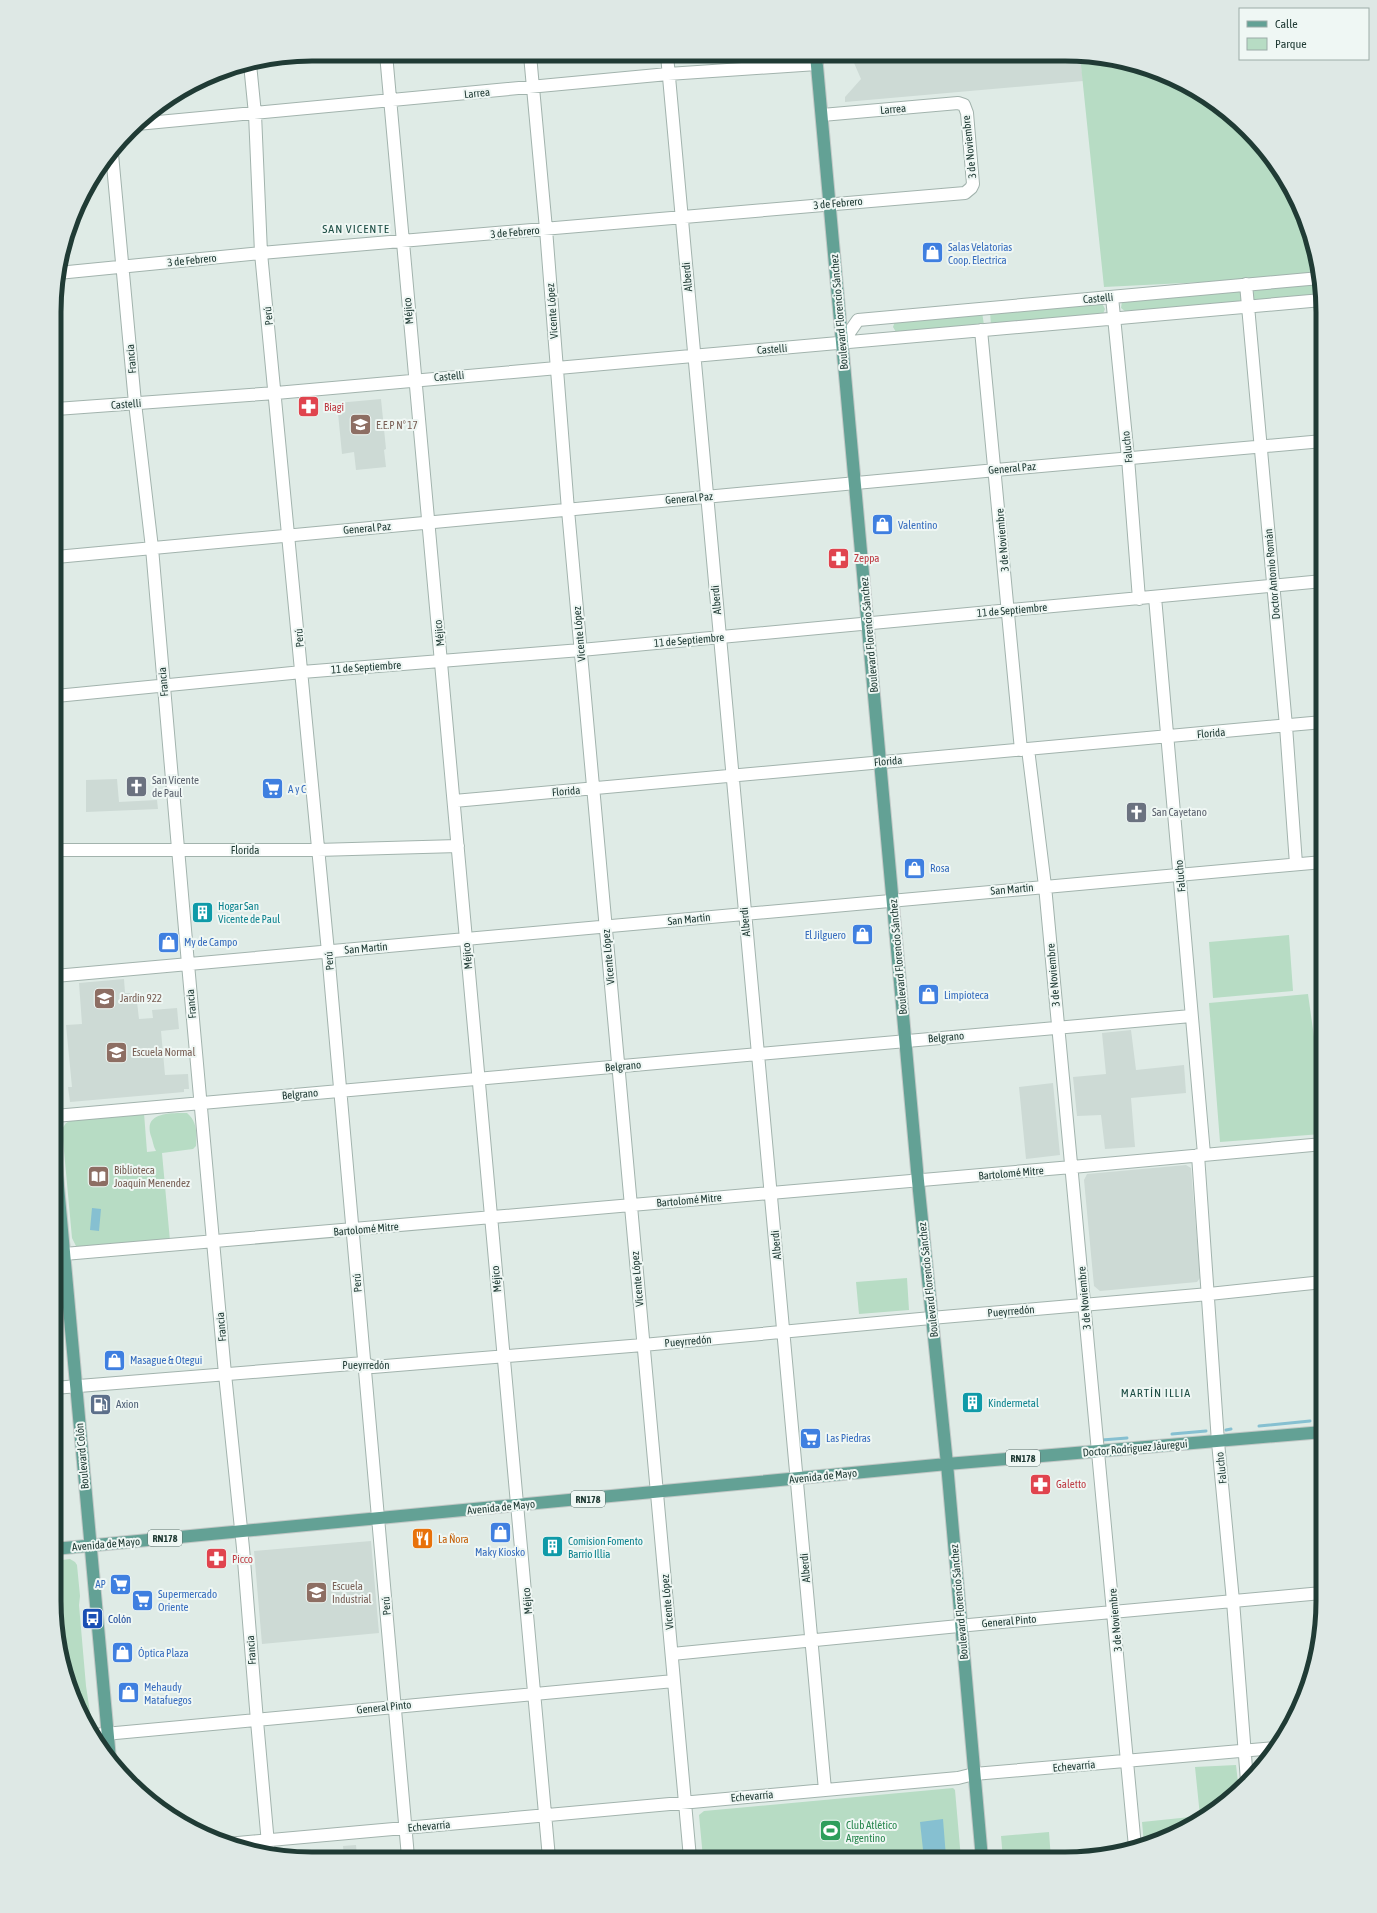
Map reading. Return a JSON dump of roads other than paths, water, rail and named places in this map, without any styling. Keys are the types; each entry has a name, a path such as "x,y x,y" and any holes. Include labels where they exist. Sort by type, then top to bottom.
{"main road":[{"name":"Boulevard Florencio Sánchez","path":"816,61 918,1181 962,1626 981,1852"},
{"name":"Boulevard Colón","path":"61,1270 75,1386 109,1749"},
{"name":"Doctor Rodríguez Jáuregui","path":"947,1464 1316,1433"},
{"name":"Avenida de Mayo","path":"61,1547 379,1519 947,1464"}],"street":[{"name":"Méjico","path":"387,61 414,379 442,661 478,1078 548,1852"},
{"name":"Vicente López","path":"531,61 605,928 690,1852"},
{"name":"Alberdi","path":"667,61 825,1790"},
{"name":"Larrea","path":"147,123 805,61"},
{"name":"Perú","path":"251,69 255,114 261,253 276,393 317,850 328,952 408,1852"},
{"name":"Larrea","path":"822,115 958,104 964,105"},
{"name":"3 de Noviembre","path":"964,105 967,114 973,184 971,188"},
{"name":"Francia","path":"113,160 135,403 152,548 200,1103 240,1532 243,1548 269,1848"},
{"name":"3 de Febrero","path":"64,272 261,253 546,230 829,203 966,192 971,188"},
{"name":"Castelli","path":"842,343 858,320 1314,278"},
{"name":"Doctor Antonio Román","path":"1246,284 1286,726 1296,864"},
{"name":"Falucho","path":"1112,297 1128,458 1139,598"},
{"name":"Castelli","path":"61,409 276,393 414,379 842,343 1315,301"},
{"name":"3 de Noviembre","path":"985,308 984,330 1008,610 1025,749 1045,886 1135,1842"},
{"name":"General Paz","path":"61,556 568,510 855,482 1316,442"},
{"name":"11 de Septiembre","path":"61,696 164,687 302,672 581,650 1316,582"},
{"name":"Falucho","path":"1155,597 1180,874 1201,1155 1218,1442 1234,1601 1246,1774"},
{"name":"Florida","path":"454,801 880,761 1168,737 1316,723"},
{"name":"Florida","path":"61,850 317,850 458,846"},
{"name":"San Martín","path":"61,975 605,928 1045,886 1316,863"},
{"name":"Belgrano","path":"61,1115 1191,1016"},
{"name":"Bartolomé Mitre","path":"61,1254 918,1181 1316,1145"},
{"name":"Pueyrredón","path":"61,1387 364,1363 374,1367 503,1357 1209,1294 1316,1283"},
{"name":"General Pinto","path":"672,1654 1114,1611 1316,1594"},
{"name":"General Pinto","path":"100,1735 257,1721 394,1706 674,1680"},
{"name":"Echevarría","path":"244,1842 958,1778 974,1774 1128,1762 1268,1749"}],"water":[{"path":"92,1208 101,1209 99,1231 90,1230"},
{"path":"943,1819 946,1852 923,1852 920,1822"}],"waterway":[{"path":"1259,1426 1310,1421"},
{"path":"1226,1430 1231,1429"},
{"path":"1172,1434 1206,1431"},
{"path":"1102,1440 1127,1438"}],"place":[{"name":"Salas Velatorias Coop. Electrica","path":"933,253"},
{"name":"Biagi","path":"308,407"},
{"name":"E.E.P N° 17","path":"361,425"},
{"name":"Valentino","path":"883,525"},
{"name":"Zeppa","path":"839,558"},
{"name":"San Vicente de Paul","path":"137,786"},
{"name":"A y C","path":"272,789"},
{"name":"San Cayetano","path":"1136,812"},
{"name":"Rosa","path":"914,868"},
{"name":"Hogar San Vicente de Paul","path":"202,912"},
{"name":"El Jilguero","path":"862,935"},
{"name":"My de Campo","path":"169,942"},
{"name":"Limpioteca","path":"929,995"},
{"name":"Jardín 922","path":"105,998"},
{"name":"Escuela Normal","path":"116,1052"},
{"name":"Biblioteca Joaquín Menendez","path":"99,1176"},
{"name":"Masague & Otegui","path":"114,1360"},
{"name":"Kindermetal","path":"973,1403"},
{"name":"Axion","path":"100,1404"},
{"name":"Las Piedras","path":"811,1438"},
{"name":"Galetto","path":"1041,1484"},
{"name":"Maky Kiosko","path":"500,1532"},
{"name":"La Ñora","path":"423,1539"},
{"name":"Comision Fomento Barrio Illia","path":"552,1547"},
{"name":"Picco","path":"216,1559"},
{"name":"AP","path":"121,1584"},
{"name":"Escuela Industrial","path":"317,1592"},
{"name":"Supermercado Oriente","path":"142,1600"},
{"name":"Colón","path":"93,1619"},
{"name":"Óptica Plaza","path":"123,1653"},
{"name":"Mehaudy Matafuegos","path":"128,1693"},
{"name":"Club Atlético Argentino","path":"830,1831"}],"district":[{"name":"SAN VICENTE","path":"356,229"},
{"name":"MARTÍN ILLIA","path":"1156,1393"}]}
